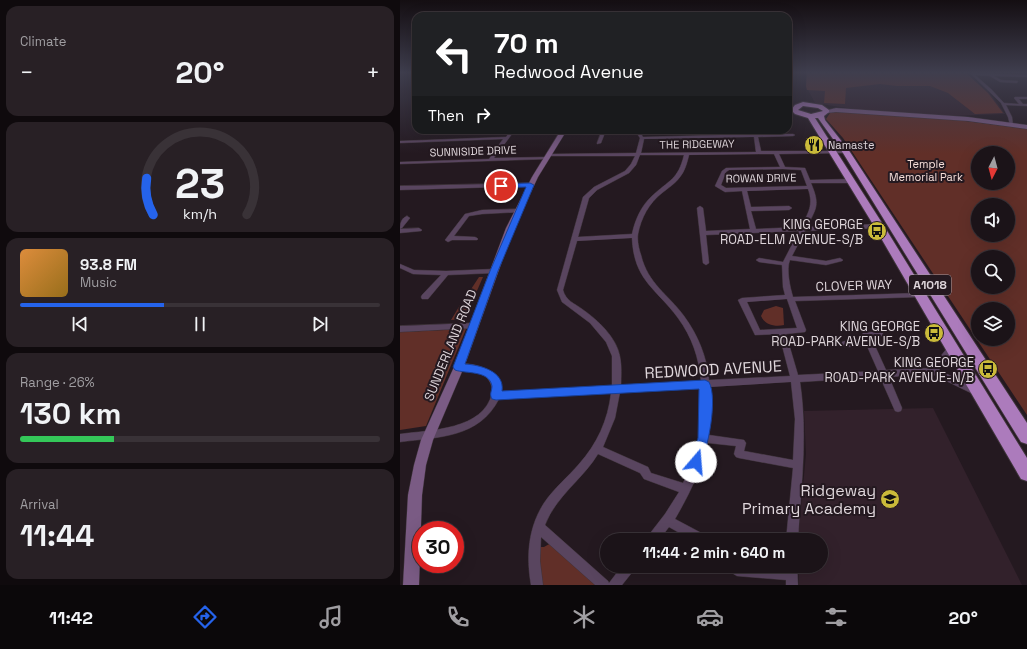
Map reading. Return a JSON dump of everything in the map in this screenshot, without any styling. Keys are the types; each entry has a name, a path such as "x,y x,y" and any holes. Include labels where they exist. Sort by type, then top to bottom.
{"highway":[{"name":"A1018","path":"814,104 794,103 794,110 810,116 840,152 851,181 1027,473"},
{"path":"810,116 824,113 824,107 814,104"},
{"name":"A1018","path":"824,113 821,120 840,152 892,226 1027,437"},
{"path":"879,226 892,226"},
{"path":"951,349 970,348"},
{"path":"977,392 998,391"}],"street":[{"path":"998,100 1009,112 1012,125"},
{"path":"1018,100 1022,105"},
{"path":"814,104 854,111 968,119 1027,127"},
{"path":"1002,104 1027,105"},
{"path":"824,113 854,111"},
{"path":"490,160 510,134"},
{"name":"SUNDERLAND ROAD","path":"411,585 415,498 420,463 428,434 458,367 518,211 530,185 561,134"},
{"path":"599,143 602,134"},
{"path":"537,585 532,553 539,527 555,496 597,449 608,422 616,390 617,361 606,334 579,311 568,305 562,297 560,290 586,197 592,191 623,176 635,163 639,154 642,138 639,134"},
{"path":"676,134 676,138"},
{"path":"642,138 794,135"},
{"path":"756,136 759,153"},
{"path":"400,142 507,138"},
{"name":"THE RIDGEWAY","path":"547,157 688,153 737,155 759,153 840,152"},
{"path":"658,533 668,521 685,489 704,438 706,406 705,385 702,360 690,332 677,312 654,289 642,269 636,254 635,236 641,217 651,200 676,179 682,170 688,153"},
{"path":"776,153 783,168 803,169 814,197 813,209 787,261 786,287 802,330 782,332 795,379 798,405 798,465 793,533"},
{"name":"SUNNISIDE DRIVE","path":"400,163 547,157"},
{"name":"ROWAN DRIVE","path":"783,168 728,169 724,171 718,186 720,188 744,189 851,181"},
{"path":"400,188 530,185"},
{"path":"744,189 753,231"},
{"path":"700,208 706,263"},
{"path":"748,209 789,208"},
{"path":"475,239 448,240 466,215 473,213 518,211"},
{"path":"400,227 407,218"},
{"path":"703,234 879,226"},
{"path":"400,231 419,230"},
{"path":"574,239 635,236"},
{"path":"760,268 759,259 826,263 840,260"},
{"path":"400,266 413,272 446,274 494,271"},
{"path":"425,297 446,274"},
{"name":"CLOVER WAY","path":"782,332 758,333 742,300 919,295"},
{"path":"400,329 473,326"},
{"path":"879,334 866,335 898,408"},
{"path":"845,344 870,343"},
{"path":"933,371 951,349"},
{"path":"400,438 442,433 467,426 486,412 496,396 497,386 492,376 480,369 458,367"},
{"name":"REDWOOD AVENUE","path":"496,396 933,371 977,392"},
{"path":"704,438 741,443 739,454 798,465"},
{"path":"597,449 644,470 648,476 685,489"},
{"path":"668,521 690,533"},
{"path":"539,527 604,585"},
{"path":"614,585 624,573"},
{"path":"769,573 791,575"}],"shaded area":[{"path":"814,100 995,100 1005,114 952,116 859,110 815,103"},
{"name":"Ridgeway Primary Academy","path":"933,408 1022,585 799,585 798,573 828,573 828,533 799,533 806,454 804,411"}],"green space":[{"path":"824,100 845,100 845,104 824,103"},
{"path":"957,100 993,100 1003,113 975,114"},
{"name":"Temple Memorial Park","path":"837,111 958,120 1027,129 1027,415 981,346 1015,346 1015,302 971,302 971,331 843,138 826,119 830,113"},
{"path":"479,277 483,277 472,302 462,303"},
{"path":"460,305 471,305 464,319 451,320"},
{"path":"776,306 783,308 784,325 771,325 761,316 764,310"},
{"path":"466,329 426,426 400,430 400,332"},
{"path":"551,543 596,585 542,585 538,547 544,547"}],"place":[{"name":"Namaste","path":"814,145"},
{"name":"KING GEORGE ROAD-ELM AVENUE-S/B","path":"877,231"},
{"name":"KING GEORGE ROAD-PARK AVENUE-S/B","path":"934,333"},
{"name":"KING GEORGE ROAD-PARK AVENUE-N/B","path":"988,369"},
{"name":"Ridgeway Primary Academy","path":"890,499"}],"route":[{"path":"501,186 530,185 494,271 458,367 480,369 492,376 497,386 496,396 705,385 706,406 704,438 696,462"}]}
